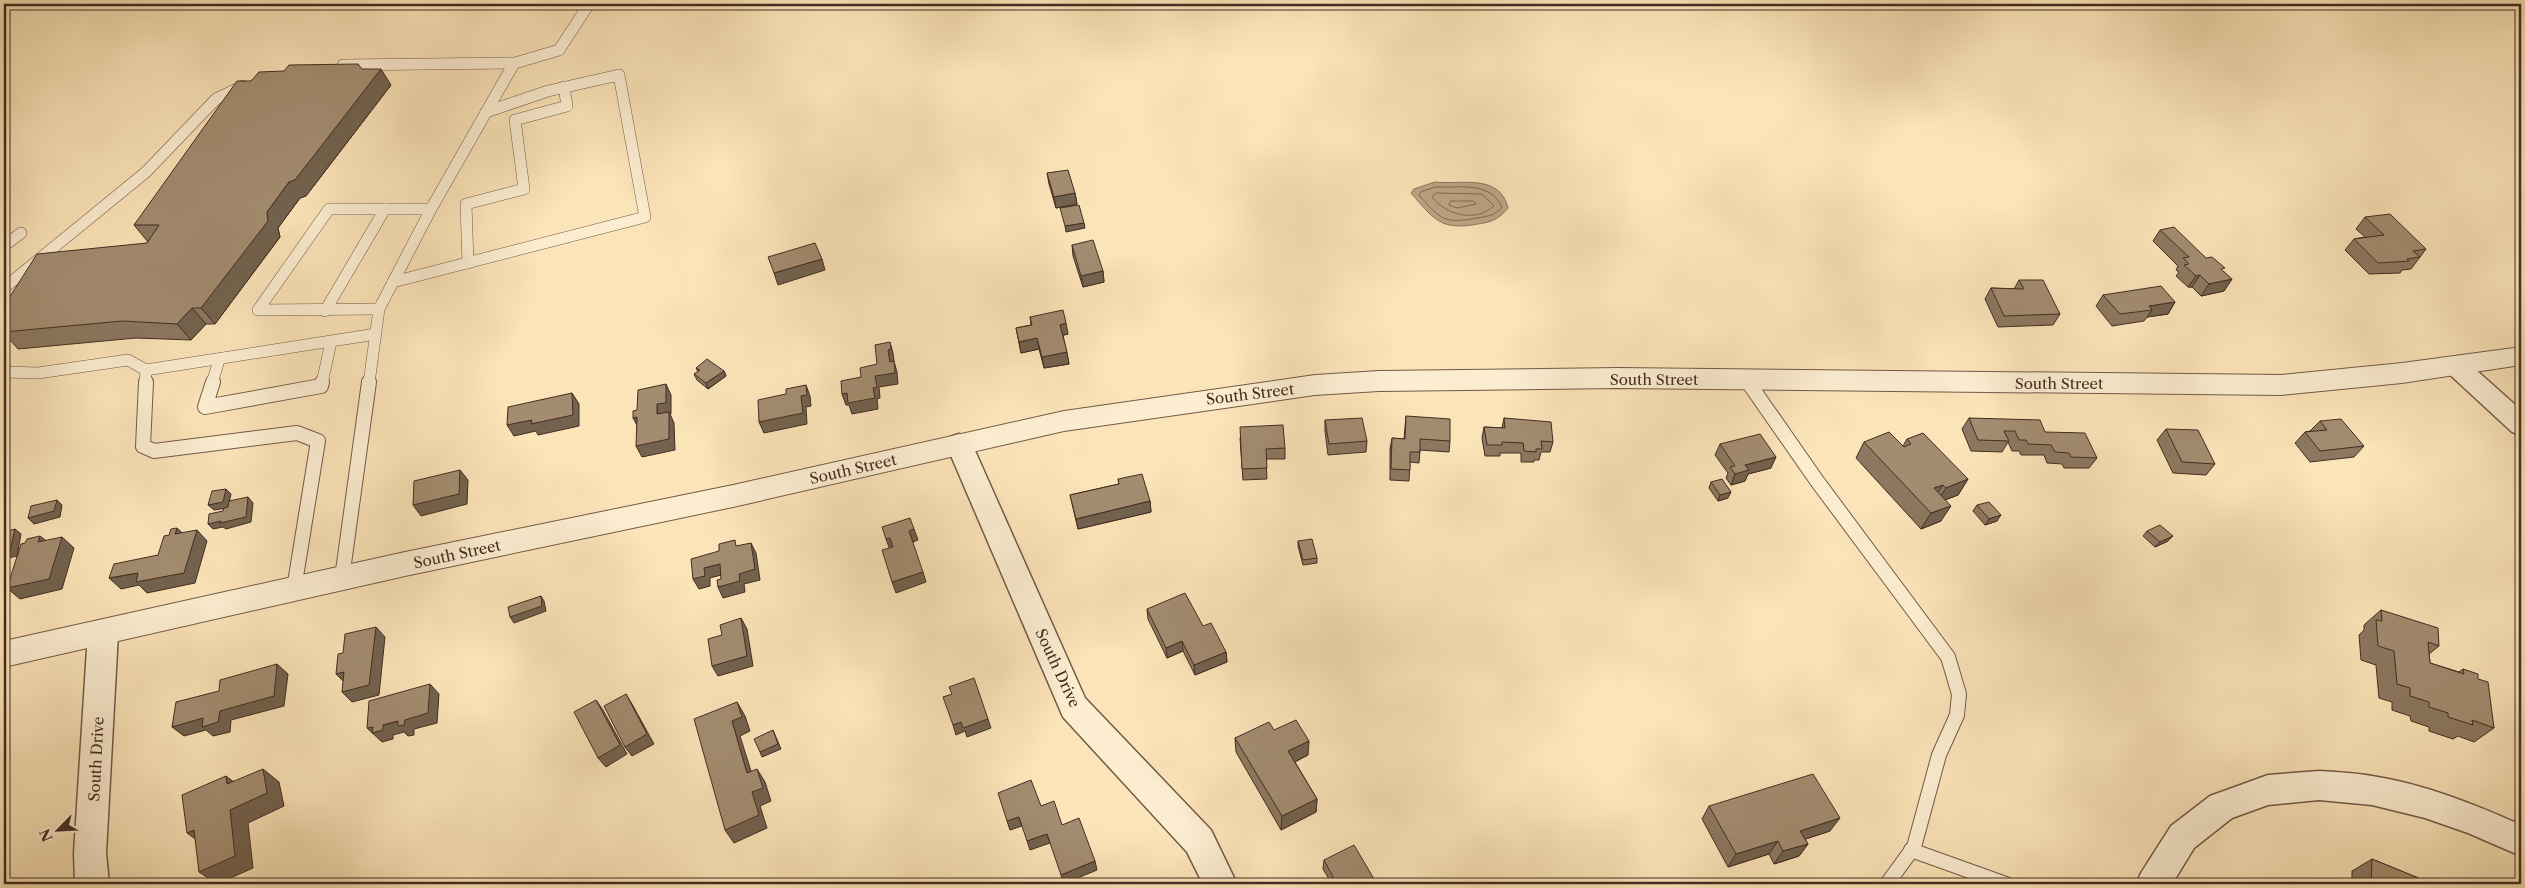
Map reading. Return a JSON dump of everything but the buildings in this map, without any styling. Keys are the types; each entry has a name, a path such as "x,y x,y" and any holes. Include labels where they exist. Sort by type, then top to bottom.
{"street":[{"name":"South Street","path":"4,654 342,578 733,496 959,444 1101,415 1344,383 1570,379 1746,379 2282,386 2456,366 2521,356"},
{"path":"2456,366 2521,425"},
{"name":"South Drive","path":"959,444 1074,707 1199,841 1220,884"},
{"name":"South Drive","path":"92,884 90,853 104,633"},
{"path":"2153,884 2170,851 2196,824 2232,801 2276,788 2328,786 2386,792 2454,810 2521,841"}],"lane":[{"path":"334,65 515,63 559,50 589,4"},
{"path":"342,578 379,309 431,209 513,65"},
{"path":"393,282 645,217 619,75 564,87 486,112"},
{"path":"4,286 146,172 216,99 254,82"},
{"path":"468,263 466,204 524,189 515,120 567,106 564,87"},
{"path":"379,309 325,311 258,310 329,209 431,209"},
{"path":"325,311 385,209"},
{"path":"4,246 22,233"},
{"path":"4,372 38,373 128,360 146,370 376,334"},
{"path":"219,360 205,406 321,386 331,342"},
{"path":"146,370 142,446 154,451 297,433 318,441 294,589"},
{"path":"1746,379 1817,482 1948,657 1960,694 1957,715 1939,754 1912,850 1887,884"},
{"path":"1912,850 2006,884"}],"water":[{"path":"1435,182 1467,182 1488,185 1504,197 1508,208 1495,219 1487,222 1465,226 1446,224 1432,216 1411,193 1414,189"}]}
